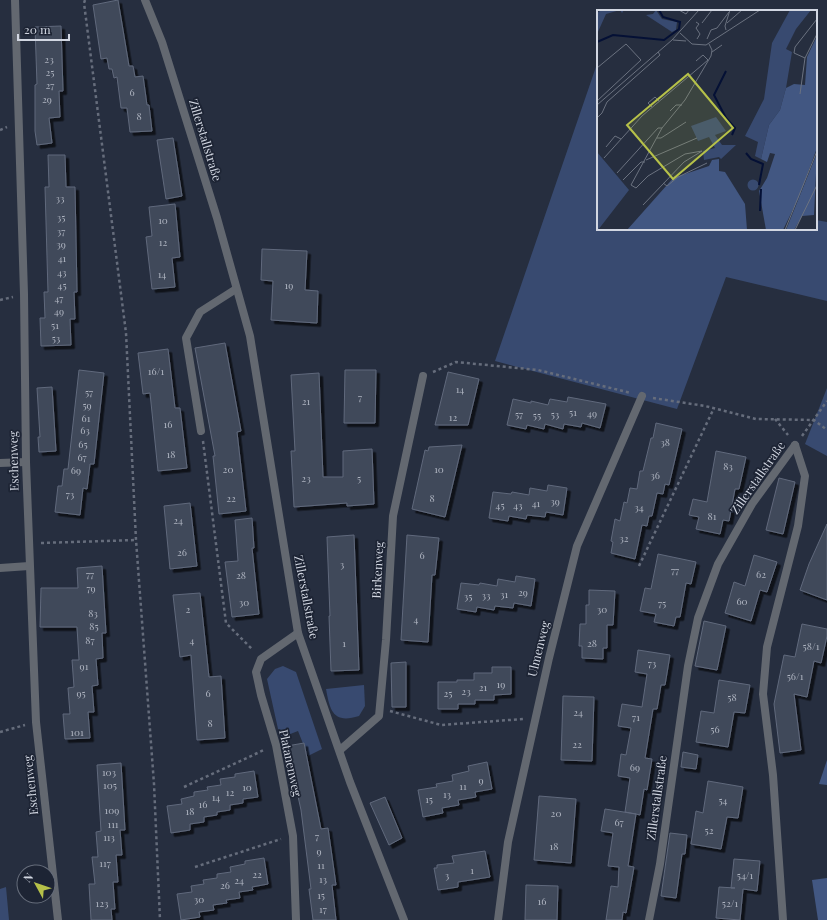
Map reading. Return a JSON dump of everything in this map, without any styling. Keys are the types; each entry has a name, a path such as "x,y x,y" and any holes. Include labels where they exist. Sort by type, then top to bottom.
{"street":[{"name":"Eschenweg","path":"15,0 24,294 29,566 36,722 58,920"},
{"name":"Zillerstallstraße","path":"145,0 167,58 217,218 250,336 298,633 350,782 404,920"},
{"path":"201,431 186,338 200,312 236,289"},
{"name":"Birkenweg","path":"340,750 379,716 386,640 393,516 423,376"},
{"name":"Ulmenweg","path":"498,920 508,842 549,658 577,546 642,396"},
{"name":"Zillerstallstraße","path":"649,920 660,864 688,666 698,618 718,564 752,504 795,445"},
{"name":"Zillerstallstraße","path":"783,920 773,775 763,694 767,647 798,526 805,476 795,445"},
{"path":"0,463 26,462"},
{"path":"0,568 29,566"},
{"path":"262,659 298,633"},
{"name":"Platanenweg","path":"262,659 256,672 276,745 293,836 296,920"}],"path":[{"path":"85,0 84,3 126,333 136,540 154,784 160,920"},
{"path":"423,376 456,362 538,370 642,396 714,408 756,419 814,420 827,430"},
{"path":"775,419 795,445 827,401"},
{"path":"639,566 714,408"},
{"path":"201,431 226,623 262,659"},
{"path":"29,544 136,540"},
{"path":"380,708 441,726 536,718"},
{"path":"0,732 36,722"},
{"path":"184,787 276,745"},
{"path":"195,867 293,836"}],"shaded area":[{"path":"597,64 597,230 817,230 817,220 827,222 827,301 726,277 677,409 495,361"},
{"path":"827,388 827,456 805,444"},
{"path":"283,666 296,672 322,749 308,756 298,731 280,738 267,679 275,669"},
{"path":"364,685 365,706 359,716 343,718 334,714 329,704 326,689"},
{"path":"827,760 827,785 819,784"},
{"path":"827,878 827,920 818,920 812,880"},
{"path":"6,887 9,920 0,920 0,889"}],"building":[{"path":"118,0 129,66 133,66 135,77 143,76 147,105 149,105 152,131 130,132 127,108 121,108 117,77 114,78 112,69 109,69 107,58 101,59 93,5"},
{"path":"61,26 63,91 59,91 60,117 49,118 52,143 37,145 35,131 35,85 37,84 35,27"},
{"path":"173,138 182,196 166,199 157,140"},
{"path":"48,155 65,155 66,187 75,187 77,292 74,292 75,319 70,319 71,345 41,346 40,318 45,318 44,292 48,292 45,187 49,187"},
{"path":"175,204 180,257 172,258 175,287 152,289 146,237 152,236 149,207"},
{"path":"262,249 307,251 305,290 318,291 317,323 271,320 273,281 261,280"},
{"path":"225,343 241,431 237,432 246,511 219,514 213,456 215,456 195,348"},
{"path":"168,349 175,408 180,408 187,468 158,471 150,393 143,394 138,353"},
{"path":"79,370 104,373 94,464 90,464 87,489 83,488 80,515 55,512 58,486 62,486 64,469 68,469"},
{"path":"345,370 376,370 375,423 344,423"},
{"path":"448,372 479,379 468,425 435,425"},
{"path":"319,373 323,477 343,477 343,451 372,449 374,504 347,506 347,503 294,507 291,451 295,451 291,375"},
{"path":"52,387 56,451 39,452 38,437 40,437 37,388"},
{"path":"568,397 606,404 600,428 582,423 581,427 564,424 563,429 545,424 544,429 527,425 526,429 507,425 513,399 548,405 550,399 567,402"},
{"path":"656,423 682,429 669,485 665,484 663,494 657,493 652,516 649,516 647,526 642,525 635,559 611,553 613,542 611,541 615,519 620,521 624,502 627,503 630,488 637,489 640,471 643,471"},
{"path":"462,445 445,517 412,509 425,450 428,451 429,447"},
{"path":"716,451 746,457 739,489 735,489 729,521 723,520 720,534 696,529 699,517 689,515 693,499 707,502"},
{"path":"779,478 795,482 783,534 766,530"},
{"path":"548,485 567,488 563,515 546,512 545,517 527,515 526,519 509,516 508,521 489,518 493,492 511,494 512,492 529,495 530,488 547,491"},
{"path":"190,503 197,566 170,569 164,506"},
{"path":"252,518 254,548 252,548 259,614 232,617 225,562 238,561 235,520"},
{"path":"827,524 827,600 800,590 809,564"},
{"path":"354,535 359,670 331,671 327,537"},
{"path":"407,535 439,538 435,575 432,575 428,642 401,640"},
{"path":"658,554 696,562 691,584 686,583 680,617 676,617 674,626 654,622 656,614 640,611 645,588 651,589"},
{"path":"754,555 777,562 767,592 760,590 751,621 725,613 734,582 745,586"},
{"path":"102,566 106,633 102,633 103,658 96,659 98,685 92,686 94,712 88,712 90,738 65,739 63,714 70,714 68,688 74,687 72,660 79,660 77,627 40,627 41,588 78,588 77,568"},
{"path":"516,576 535,579 531,606 514,603 513,608 495,606 494,610 477,607 476,612 457,609 461,583 479,585 480,583 497,586 498,579 515,582"},
{"path":"589,590 615,591 613,625 607,625 607,648 603,648 603,659 582,658 582,646 579,646 580,624 586,624 586,605 589,605"},
{"path":"200,593 209,677 221,676 225,738 197,740 191,655 180,657 173,595"},
{"path":"704,621 726,626 717,670 695,666"},
{"path":"802,624 827,629 827,636 821,663 814,661 807,697 794,694 801,750 780,753 774,704 784,655 795,657"},
{"path":"638,650 670,655 665,685 661,685 657,709 653,709 645,758 652,759 647,790 644,789 640,815 625,812 630,778 618,776 621,754 626,755 631,728 618,726 622,704 642,707 647,674 635,672"},
{"path":"406,662 406,707 392,707 391,663"},
{"path":"492,667 511,667 511,694 494,695 494,700 475,700 475,704 458,704 458,709 438,709 438,682 474,680 474,673 492,673"},
{"path":"719,680 750,685 745,713 734,712 728,747 696,742 701,711 714,713"},
{"path":"563,696 594,697 592,761 561,760"},
{"path":"304,743 321,829 328,828 336,885 332,885 336,920 313,920 309,889 311,889 301,810 287,746"},
{"path":"683,752 698,755 696,769 681,767"},
{"path":"487,762 492,789 475,792 476,797 458,800 459,805 442,808 443,813 423,817 418,790 437,787 436,784 453,781 452,775 469,771 468,766"},
{"path":"121,763 125,830 120,830 122,855 116,855 118,882 113,882 115,909 111,909 112,920 91,920 89,884 95,884 92,857 98,857 96,832 101,831 97,765"},
{"path":"254,771 258,797 243,799 243,803 230,805 230,810 217,812 217,815 204,817 204,822 190,824 190,830 171,833 167,806 182,804 181,799 194,796 194,792 208,790 207,787 221,785 220,779 235,777 235,774"},
{"path":"708,781 743,787 738,818 727,817 721,849 691,844 696,811 703,813"},
{"path":"539,796 576,799 571,863 534,860"},
{"path":"385,797 402,838 389,845 370,803"},
{"path":"605,809 636,814 628,866 634,867 626,913 623,912 622,920 606,920 611,886 618,887 619,867 608,866 613,833 601,831"},
{"path":"670,833 687,835 685,854 682,854 676,898 661,896"},
{"path":"485,851 490,877 458,882 458,887 438,890 434,868 437,868 437,865 454,863 452,856"},
{"path":"264,858 268,884 252,887 253,890 239,892 240,898 226,900 227,903 213,905 214,910 199,912 200,917 181,920 177,894 192,892 191,886 204,884 203,880 217,878 217,874 231,872 230,867 245,864 245,861"},
{"path":"734,859 760,861 757,891 743,889 740,920 716,918 719,887 731,888"},
{"path":"526,885 558,886 557,920 525,920"}]}
